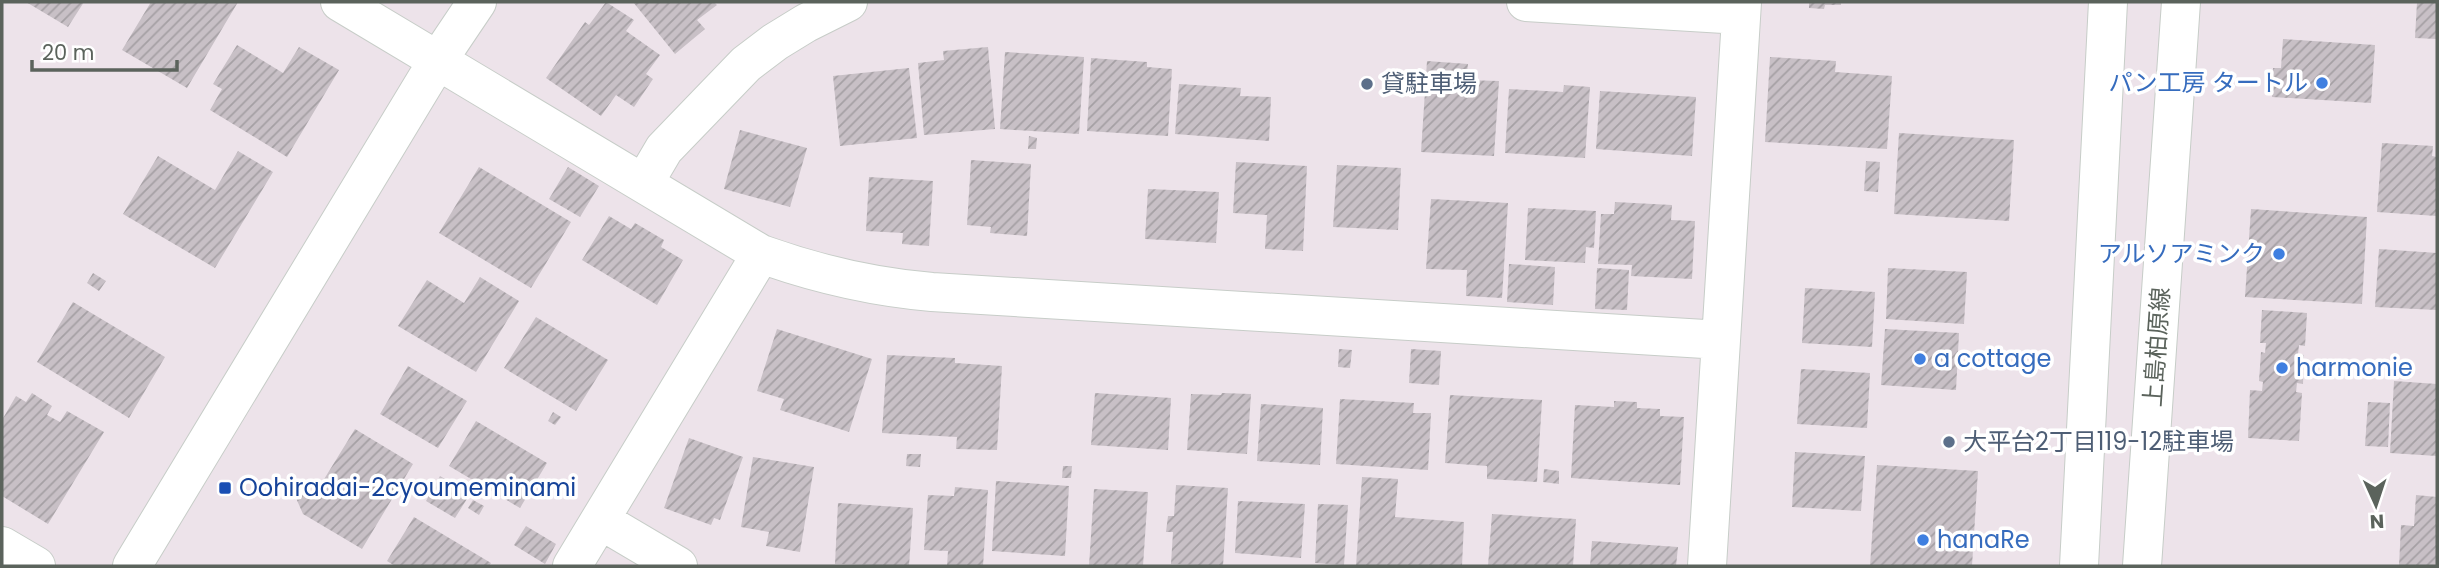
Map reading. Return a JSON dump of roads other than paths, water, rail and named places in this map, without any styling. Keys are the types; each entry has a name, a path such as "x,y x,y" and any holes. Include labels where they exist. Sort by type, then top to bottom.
{"street":[{"path":"340,2 761,254 828,276 896,289 1721,340"},
{"path":"132,566 438,60 477,2"},
{"path":"643,183 664,149 746,64 806,23 848,2"},
{"path":"1526,2 1741,8 1707,566"},
{"path":"2079,566 2108,2"},
{"name":"上島柏原線","path":"2141,566 2181,2"},
{"path":"572,566 761,254"},
{"path":"600,520 678,566"},
{"path":"2,546 36,566"}],"place":[{"name":"パン工房 タートル","path":"2322,83"},
{"name":"貸駐車場","path":"1367,84"},
{"name":"アルソアミンク","path":"2279,254"},
{"name":"a cottage","path":"1920,359"},
{"name":"harmonie","path":"2282,368"},
{"name":"大平台2丁目119-12駐車場","path":"1949,442"},
{"name":"Oohiradai-2cyoumeminami","path":"225,488"},
{"name":"hanaRe","path":"1923,540"}]}
